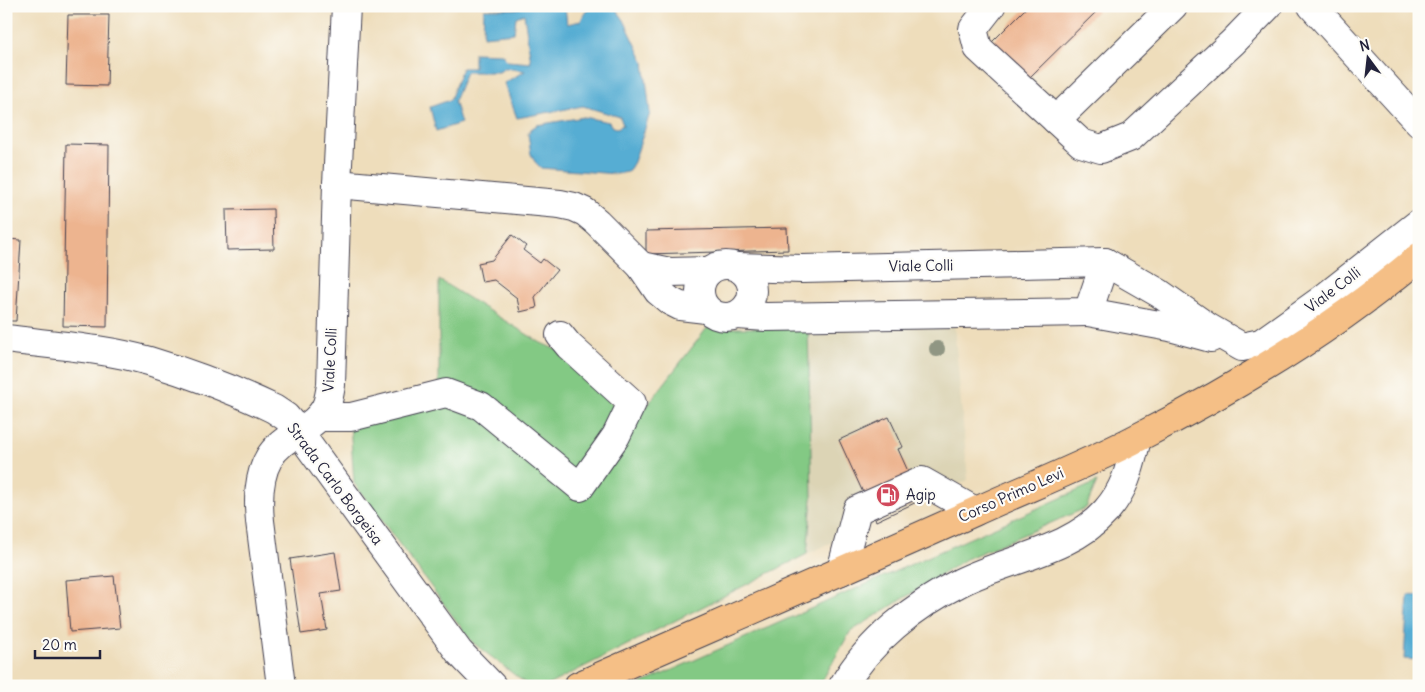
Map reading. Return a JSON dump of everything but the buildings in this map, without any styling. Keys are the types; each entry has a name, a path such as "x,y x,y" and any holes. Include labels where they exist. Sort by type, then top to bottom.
{"main road":[{"name":"Corso Primo Levi","path":"578,686 841,571 1137,438 1258,372 1335,320 1399,274 1419,257"}],"street":[{"name":"Viale Colli","path":"281,686 258,500 268,458 275,449 309,424 327,404 331,385 337,184 346,6"},
{"path":"991,6 973,29 978,48 1082,143 1101,149 1131,137 1233,42 1268,6"},
{"path":"1056,120 1173,6"},
{"path":"1312,6 1419,123"},
{"path":"337,184 560,204 574,207 586,212 597,222 641,266 658,291 670,301 680,306 706,309"},
{"name":"Viale Colli","path":"1242,347 1261,343 1365,267 1419,223"},
{"name":"Viale Colli","path":"737,267 802,268 1105,262"},
{"path":"1088,312 1105,262 1159,293 1209,328 1242,347"},
{"path":"738,315 749,303 752,287 744,272 737,267 722,265 709,271 703,277 700,285 699,294 701,302 713,315 721,317 738,315 766,317 1088,312 1170,327 1242,347"},
{"path":"641,266 670,272 709,271"},
{"path":"309,424 351,417 446,393 481,406 580,487 616,436 632,404 569,346 560,335"},
{"name":"Strada Carlo Borgeisa","path":"6,339 112,353 148,361 261,403 286,417 309,424 459,652 492,686"},
{"path":"843,686 851,672 879,640 915,609 962,582 1053,546 1084,531 1106,511 1124,487 1137,438"},
{"path":"841,571 857,510 922,481 975,511"}],"shaded area":[{"path":"954,324 968,480 807,554 812,498 808,328"}],"green space":[{"path":"439,280 541,343 557,350 633,424 707,328 808,328 812,498 807,554 546,686 529,686 472,642 354,483 350,423 439,398"},
{"path":"1097,482 1086,508 966,559 850,632 819,686 636,686"}],"water":[{"path":"529,6 565,6 567,24 581,21 583,15 590,8 614,6 624,20 644,62 650,113 634,162 628,172 616,174 541,168 531,154 528,134 537,125 584,117 609,122 612,127 617,128 623,125 620,117 583,106 517,118 504,83 525,71 505,68 499,72 466,72 454,101 461,123 436,131 430,107 450,100 462,68 474,68 474,53 502,54 507,61 531,63 524,14 516,17 514,33 483,36 484,9 516,9"},
{"path":"1408,595 1419,596 1419,660 1404,659"}],"place":[{"name":"Agip","path":"888,495"}]}
